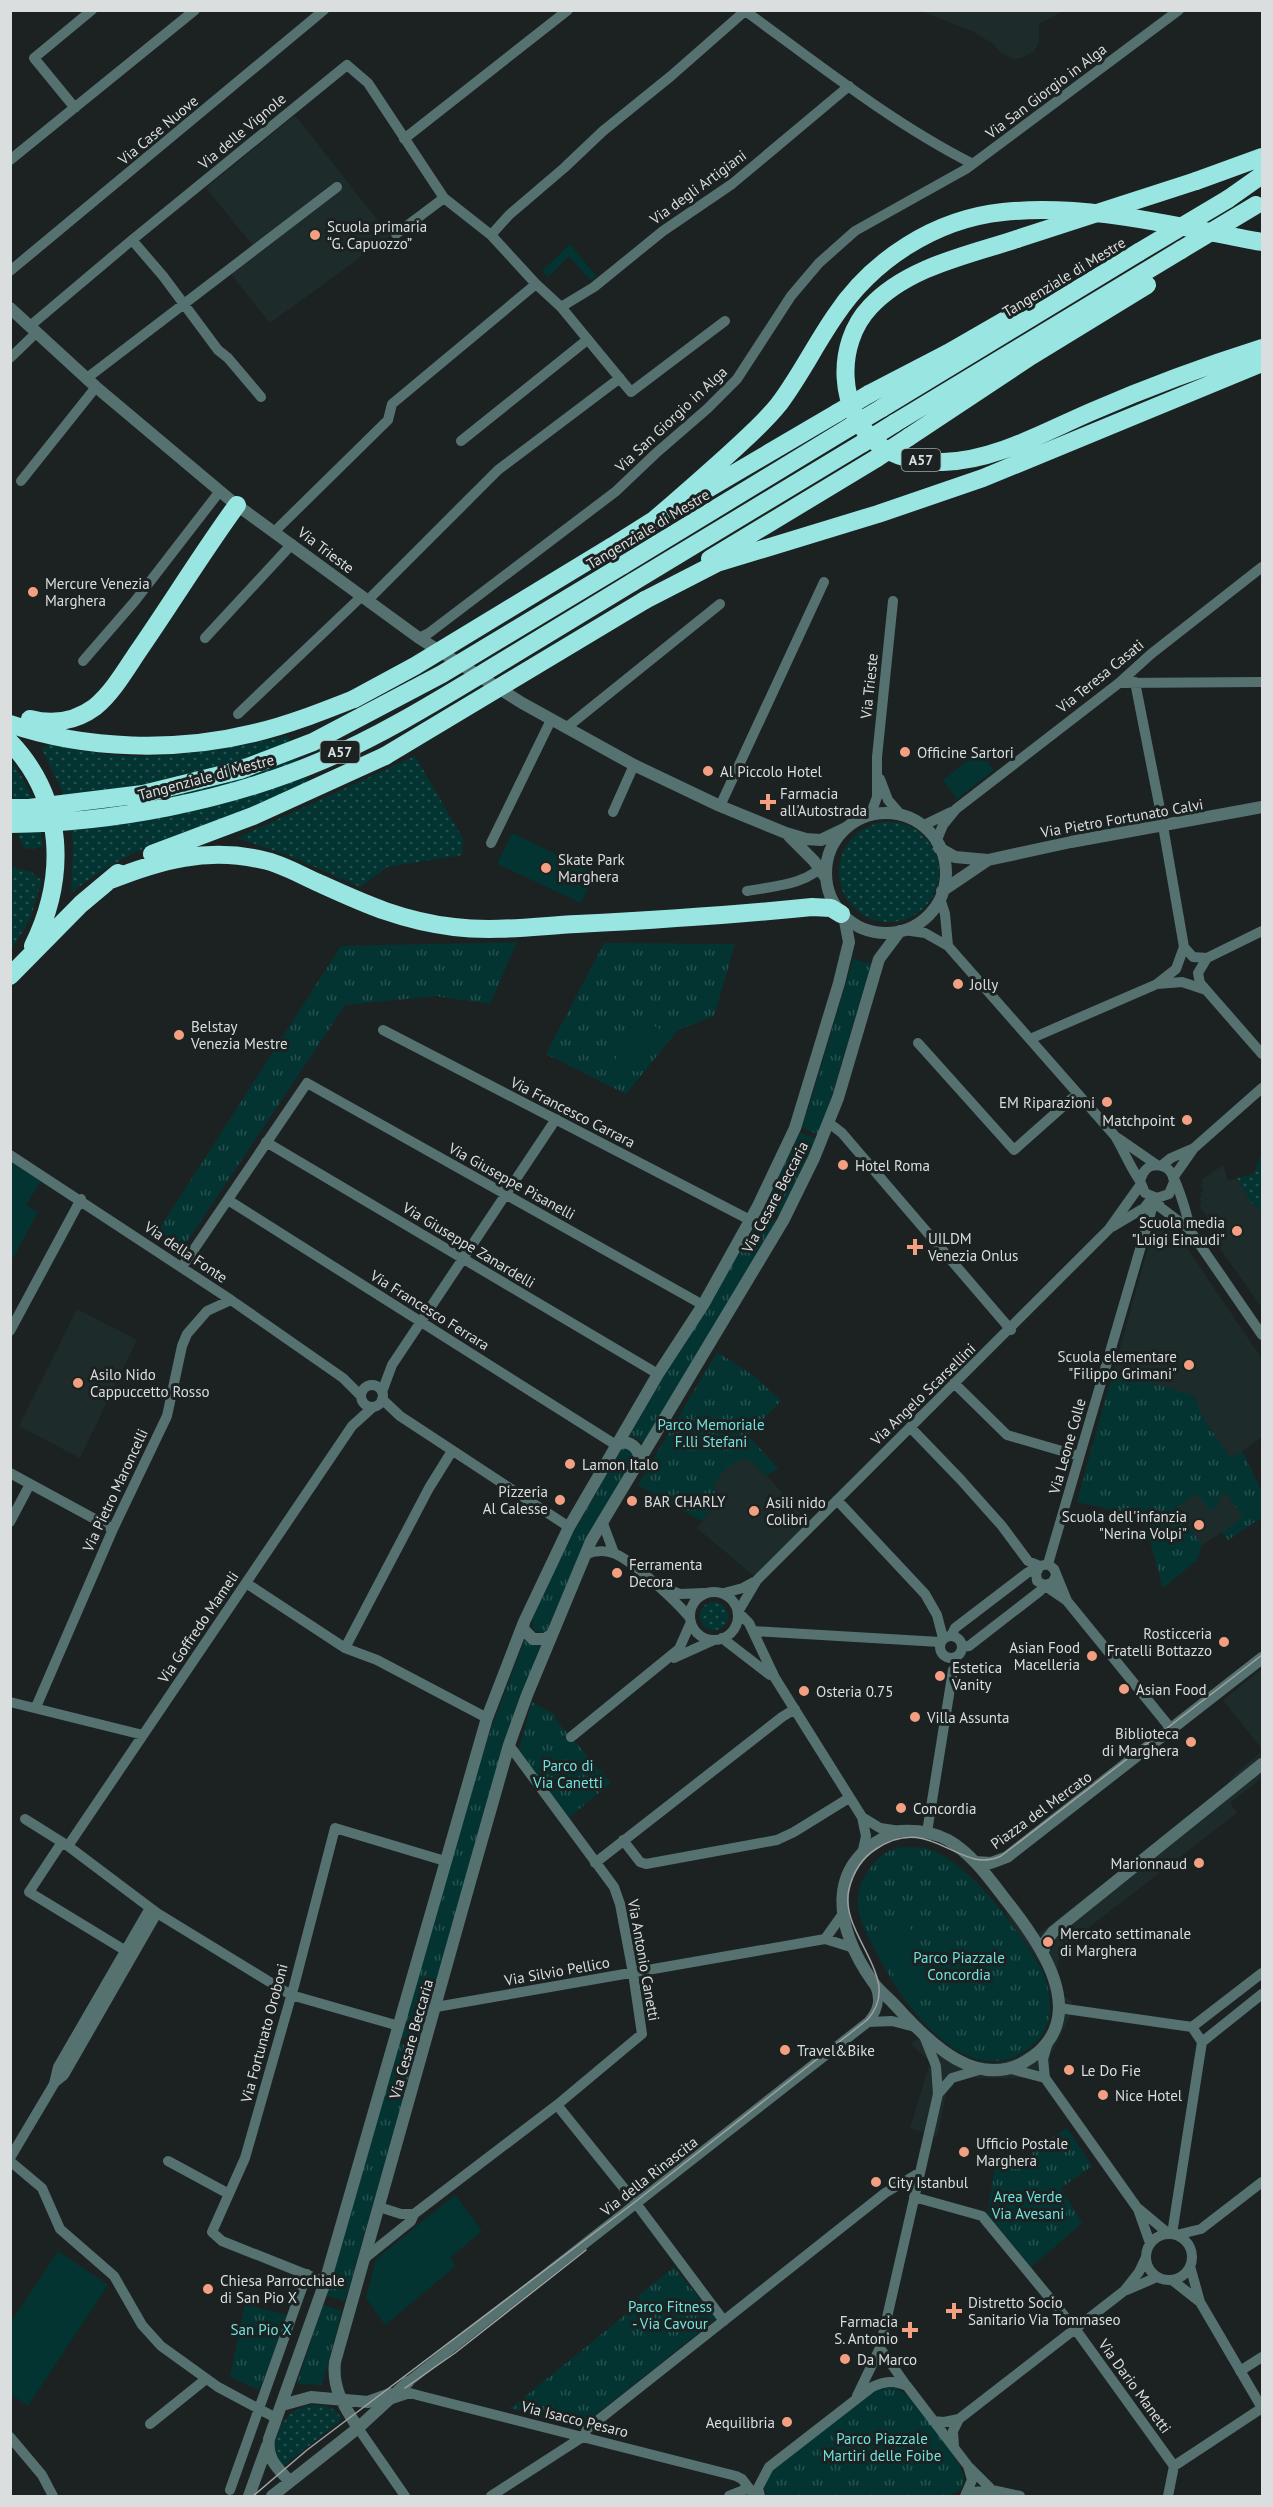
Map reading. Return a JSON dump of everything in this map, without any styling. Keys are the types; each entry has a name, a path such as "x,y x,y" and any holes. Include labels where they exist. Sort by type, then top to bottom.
{"highway":[{"name":"A57","path":"1263,157 937,266 912,277 882,296 863,316 852,337 846,356 846,389 862,426 872,439 885,449 930,462 968,459 1020,442 1194,370 1263,348"},
{"name":"Tangenziale di Mestre","path":"10,808 29,808 142,794 240,770 313,742 442,674 1117,267 1263,175"},
{"name":"Tangenziale di Mestre","path":"10,824 136,815 232,792 321,761 393,726 1175,256 1259,203"},
{"path":"653,521 711,471 778,406 834,316 864,279 900,250 936,231 992,213 1065,210 1139,220 1263,242"},
{"name":"A57","path":"645,600 877,458 1031,357 1145,287 1175,256"},
{"name":"A57","path":"10,724 46,734 102,742 141,745 183,743 254,733 299,720 354,699 416,666 653,521 869,394 948,353 1085,274 1098,269 1117,267"},
{"path":"10,976 81,904 108,881 141,858 253,816 385,756 645,600 717,563 878,514 982,478 1263,363"},
{"path":"10,712 35,721 54,722 76,718 97,705 118,681 237,505"},
{"path":"10,742 27,760 44,792 51,811 57,845 51,897 41,930 28,956"},
{"path":"108,881 153,863 206,855 245,857 282,866 385,913 435,924 476,928 631,921 812,907 831,908 843,915"}],"street":[{"path":"75,108 34,58 92,10"},
{"path":"10,160 195,10"},
{"name":"Via Case Nuove","path":"10,271 324,10"},
{"path":"404,139 568,10"},
{"name":"Via San Giorgio in Alga","path":"419,638 429,633 615,492 707,409 737,379 768,335 791,296 819,264 855,231 972,164 1179,10"},
{"path":"491,235 508,215 564,168 603,131 671,76 745,11 849,86 942,148 972,164"},
{"name":"Via delle Vignole","path":"10,357 33,330 132,240 347,65 368,83 444,198 491,235 536,284 561,307 620,378"},
{"name":"Via degli Artigiani","path":"561,307 594,287 663,231 732,184 849,86"},
{"path":"21,481 92,382 182,304 337,187"},
{"path":"396,234 444,198"},
{"path":"132,240 163,276 218,350 228,358 261,397"},
{"path":"275,531 388,420 393,404 536,284"},
{"name":"Via Trieste","path":"10,308 92,382 237,505 419,638 551,720 634,765 720,806 806,839 821,840 846,828"},
{"path":"238,714 365,598 498,470 620,378 631,392 725,321"},
{"path":"461,441 587,340"},
{"path":"83,661 135,601 220,491"},
{"path":"205,638 292,544"},
{"name":"Via Teresa Casati","path":"956,809 1119,683 1150,654 1263,567"},
{"path":"720,806 824,582"},
{"name":"Via Trieste","path":"870,816 876,801 877,757 893,601"},
{"path":"566,728 720,604"},
{"path":"1135,682 1160,809"},
{"path":"1119,683 1263,682"},
{"path":"491,843 551,720"},
{"path":"613,812 634,765"},
{"name":"Via Trieste","path":"878,773 888,800 902,816"},
{"name":"Via Pietro Fortunato Calvi","path":"938,845 956,857 988,860 1071,842 1263,807"},
{"path":"922,826 956,809"},
{"path":"938,845 943,825 956,809"},
{"path":"948,946 941,894 945,870 938,845 922,826 902,816 887,814 870,816 846,828 834,843 824,870 830,894 843,915 868,930 884,933 902,931 925,933 948,946 1115,1136 1145,1193 1155,1198 1160,1207 1189,1229 1263,1335"},
{"path":"1163,826 1184,947 1192,957 1207,958 1263,931"},
{"name":"Via Trieste","path":"786,833 824,870"},
{"name":"Via Pietro Fortunato Calvi","path":"941,894 988,860"},
{"path":"747,891 800,882 824,870"},
{"path":"902,931 927,916 941,894"},
{"name":"Via Cesare Beccaria","path":"249,2496 325,2282 487,1718 524,1622 569,1527 658,1374 703,1305 750,1220 795,1128 849,942 843,915"},
{"name":"Via Cesare Beccaria","path":"339,2399 334,2378 335,2362 509,1745 551,1635 602,1521 783,1221 829,1123 879,958 902,931"},
{"path":"1030,1039 1157,984 1176,969 1184,947"},
{"path":"1207,958 1198,973 1200,983 1263,1054"},
{"path":"1157,984 1182,982 1206,990"},
{"name":"Via Francesco Carrara","path":"383,1030 750,1220"},
{"path":"918,1043 1014,1150 1077,1094"},
{"name":"Via Giuseppe Pisanelli","path":"266,1142 307,1083 703,1305"},
{"path":"1155,1198 1168,1194 1173,1180 1194,1148 1263,1088"},
{"name":"Via Goffredo Mameli","path":"352,1426 365,1392 392,1365 556,1119"},
{"path":"829,1123 849,1141 1011,1330"},
{"path":"1115,1136 1159,1166 1169,1170 1182,1197 1189,1220 1189,1229"},
{"path":"182,1267 266,1142"},
{"name":"Via Giuseppe Zanardelli","path":"266,1142 658,1374"},
{"path":"1141,1182 1146,1170 1194,1148"},
{"name":"Via della Fonte","path":"10,1155 81,1199 365,1392"},
{"name":"Via Angelo Scarsellini","path":"757,1580 954,1383 1011,1330 1109,1229 1141,1182"},
{"name":"Via Angelo Scarsellini","path":"1109,1229 1144,1208 1155,1198"},
{"name":"Via Leone Colle","path":"1044,1565 1079,1456 1155,1198"},
{"path":"10,1331 81,1199"},
{"name":"Via Francesco Ferrara","path":"228,1200 616,1445"},
{"name":"Via Pietro Maroncelli","path":"36,1707 113,1529 166,1416 182,1346 187,1334 207,1311 231,1300"},
{"name":"Via Goffredo Mameli","path":"126,1951 29,1892 143,1735 352,1426 378,1401 392,1365"},
{"path":"954,1383 1007,1436 1079,1456"},
{"path":"377,1387 378,1401 366,1405 365,1392 377,1387"},
{"path":"378,1401 569,1527"},
{"path":"910,1427 962,1480 1002,1526 1028,1561 1054,1569 1067,1601 1172,1730"},
{"path":"616,1445 624,1442 633,1445 638,1451 640,1461"},
{"path":"345,1648 429,1488 452,1451"},
{"path":"10,1473 113,1529"},
{"path":"10,1522 30,1484"},
{"path":"837,1500 925,1594 937,1615 945,1639"},
{"path":"602,1521 614,1553"},
{"path":"585,1556 594,1552 614,1553 657,1584 703,1637 719,1639 776,1678"},
{"path":"1044,1565 1036,1573 1037,1581 1067,1601"},
{"path":"953,1670 940,1649 945,1639 955,1628 1027,1574 1044,1565"},
{"path":"943,1654 952,1658 1040,1591 1044,1585 1052,1583 1056,1576"},
{"path":"657,1584 680,1594 714,1591 724,1593 743,1588 757,1580"},
{"path":"661,1666 682,1654 719,1639 735,1628 738,1612 757,1580"},
{"path":"246,1583 345,1648 377,1660 487,1718"},
{"path":"571,1737 661,1666 682,1646 693,1603 705,1593"},
{"path":"724,1593 753,1631 762,1655 862,1817 866,1836 863,1850 845,1882 842,1915 845,1928 879,2000 875,2014 868,2022"},
{"path":"524,1622 523,1629 534,1639 545,1639 551,1635"},
{"path":"753,1631 931,1640 958,1638 960,1651 953,1670 927,1832"},
{"name":"Piazza del Mercato","path":"975,1862 991,1863 1007,1857 1263,1658"},
{"path":"10,1702 143,1735"},
{"path":"595,1863 782,1716 795,1709"},
{"name":"Via Antonio Canetti","path":"365,2258 411,2222 414,2214 557,2105 642,2034 633,1973 618,1896 614,1887 509,1745"},
{"path":"1043,1952 1046,1941 1053,1932 1263,1764"},
{"path":"623,1840 640,1862 646,1864 765,1842 794,1832 849,1798"},
{"path":"862,1817 880,1828 927,1832 956,1845 975,1862 1024,1923 1043,1952 1056,1985 1059,2008 1057,2023 1048,2042 1044,2059 1045,2078 1138,2209 1150,2243 1139,2272 1124,2291 1076,2331 959,2419 944,2422 933,2421"},
{"path":"25,1819 65,1844 154,1911 291,1995 399,2026"},
{"name":"Via Fortunato Oroboni","path":"325,2282 222,2241 212,2232 245,2157 335,1828 445,1861"},
{"path":"863,1850 881,1838 900,1831"},
{"path":"154,1911 126,1951 58,2067 54,2084 11,2161 42,2187 55,2222 66,2236 114,2276 132,2309 151,2336 175,2358 206,2379 276,2418"},
{"path":"54,2084 64,2075 154,1911"},
{"path":"842,1915 825,1939 854,1948"},
{"name":"Via Silvio Pellico","path":"436,2007 825,1939"},
{"path":"1059,2008 1192,2027 1263,1972"},
{"path":"871,1979 919,2032 953,2058 982,2068 1011,2069 1045,2078"},
{"path":"1202,2042 1263,1994"},
{"path":"854,2401 880,2348 938,2094 936,2066 919,2032 892,2020 868,2022"},
{"name":"Via della Rinascita","path":"408,2382 868,2022"},
{"path":"1173,2234 1202,2042 1192,2027"},
{"path":"1011,2069 1033,2056 1048,2042"},
{"path":"938,2094 952,2078 982,2068"},
{"path":"557,2105 637,2205 724,2321"},
{"path":"168,2161 229,2194"},
{"path":"491,2496 584,2436 587,2429 885,2193 919,2173"},
{"path":"1150,2243 1162,2235 1201,2229 1263,2181"},
{"name":"Via Dario Manetti","path":"914,2197 982,2216 1076,2331 1174,2466"},
{"path":"379,2207 401,2214 414,2214"},
{"path":"1138,2209 1188,2244 1191,2251 1190,2266 1200,2302 1263,2408 1174,2466 1168,2496"},
{"path":"1146,2257 1156,2277"},
{"path":"1124,2291 1156,2277 1172,2280 1179,2278 1190,2266"},
{"path":"230,2490 307,2274"},
{"path":"1172,2280 1200,2302"},
{"path":"880,2348 968,2466 992,2490"},
{"path":"1240,2371 1263,2357"},
{"path":"150,2424 206,2379"},
{"path":"760,2496 758,2488 769,2467 872,2386 896,2381 907,2386"},
{"path":"282,2406 311,2397 374,2402 408,2382"},
{"path":"272,2496 357,2428 408,2382"},
{"name":"Via Isacco Pesaro","path":"390,2399 404,2394 414,2394 584,2436 736,2476 752,2492"},
{"path":"339,2399 405,2496"},
{"path":"954,2447 953,2431 959,2419"},
{"path":"10,2437 42,2475 53,2496"},
{"path":"269,2439 268,2448 271,2459 290,2482"},
{"path":"965,2496 972,2480 968,2466"},
{"path":"965,2496 974,2492 992,2490 1020,2496"},
{"path":"729,2496 752,2492"}],"shaded area":[{"path":"921,11 1063,11 1039,24 1039,42 1034,51 1022,58 1013,59 1001,53 993,44 974,32"},
{"path":"295,115 390,236 270,323 231,274 258,252 206,188"},
{"name":"Scuola media \"Luigi Einaudi\"","path":"1262,1152 1262,1308 1209,1233 1215,1228 1199,1206 1202,1203 1199,1199 1203,1191 1200,1186 1203,1184 1201,1180 1223,1165 1228,1181 1254,1174"},
{"name":"Scuola elementare \"Filippo Grimani\"","path":"1154,1226 1177,1233 1262,1359 1262,1437 1242,1451 1262,1492 1262,1517 1228,1540 1222,1532 1202,1545 1197,1560 1163,1588 1143,1516 1077,1502"},
{"name":"Asilo Nido Cappuccetto Rosso","path":"77,1309 137,1340 80,1458 19,1426"},
{"name":"Asili nido Colibrì","path":"741,1458 750,1461 767,1476 810,1524 755,1577 697,1528 719,1498 714,1487 716,1479 728,1466"},
{"path":"1262,1669 1262,1749 1223,1700"},
{"name":"Mercato settimanale di Marghera","path":"1262,1751 1262,1778 1230,1803 1237,1813 1061,1949 1056,1973 1063,1996 1072,2001 1071,2015 1050,2056 1050,2065 1034,2078 954,2080 947,2091 937,2137 910,2128 930,2062 911,2044 927,2030 945,2046 972,2061 996,2063 1017,2058 1036,2046 1048,2029 1054,2010 1046,1972 1005,1913 1015,1905 1038,1934 1221,1792 1233,1776"}],"green space":[{"path":"570,244 597,277 590,280 569,256 548,277 542,271"},
{"path":"288,736 308,782 253,807 154,844 112,865 71,893 73,848 70,808 42,748 49,744 105,754 157,756 223,749"},
{"path":"980,751 994,770 957,799 943,780"},
{"path":"415,756 463,839 462,855 387,867 360,887 290,856 237,838"},
{"path":"10,760 24,780 33,801 40,824 43,847 27,849 22,845 11,785"},
{"path":"889,822 908,826 924,837 935,853 939,872 935,891 924,907 908,918 889,922 870,918 854,907 843,891 839,872 843,853 854,837 870,826"},
{"name":"Skate Park Marghera","path":"512,833 595,873 581,903 497,864"},
{"path":"11,867 31,872 41,880 41,883 30,919 11,950"},
{"path":"517,942 490,1004 436,996 345,1005 182,1249 158,1231 341,946"},
{"path":"604,943 735,944 714,1016 678,1030 626,1094 546,1054"},
{"path":"853,959 871,964 820,1135 800,1127 808,1110"},
{"path":"636,1017 660,1029 638,1072 615,1060"},
{"path":"800,1133 817,1139 781,1216 763,1207"},
{"path":"1262,1152 1262,1212 1250,1201 1237,1178 1254,1174"},
{"path":"11,1162 41,1181 26,1205 38,1212 11,1262"},
{"path":"760,1211 778,1222 643,1444 638,1438 629,1436"},
{"name":"Parco Memoriale F.lli Stefani","path":"717,1352 754,1376 781,1401 747,1435 778,1468 767,1476 750,1461 742,1458 733,1464 716,1482 714,1487 719,1498 702,1521 638,1485"},
{"path":"1113,1372 1195,1396 1201,1414 1230,1458 1242,1451 1262,1492 1262,1517 1228,1540 1222,1532 1243,1517 1226,1493 1218,1499 1220,1504 1210,1511 1197,1493 1176,1508 1202,1545 1197,1560 1163,1588 1143,1516 1077,1502"},
{"path":"622,1448 631,1448 635,1458 573,1571 547,1631 542,1633 533,1629 532,1619 565,1547"},
{"path":"714,1602 724,1606 728,1616 724,1626 714,1630 704,1626 700,1616 704,1606"},
{"path":"526,1637 541,1642 522,1698 422,2043 399,2037 460,1826 492,1726"},
{"name":"Parco di Via Canetti","path":"532,1702 555,1715 555,1719 611,1783 567,1819 518,1753"},
{"name":"Parco Piazzale Concordia","path":"896,1848 926,1848 960,1868 994,1901 1035,1958 1044,1974 1049,1993 1050,2012 1045,2030 1033,2045 1009,2058 986,2061 963,2054 942,2040 922,2021 890,1977 868,1936 858,1906 858,1898 865,1876 875,1862 887,1852"},
{"path":"905,1919 940,1981 907,1999 873,1936"},
{"path":"398,2043 418,2049 345,2301 325,2295"},
{"name":"Area Verde Via Avesani","path":"1067,2128 1092,2166 1061,2188 1082,2223 1031,2267 987,2214 997,2155 1027,2162 1033,2150"},
{"path":"455,2195 482,2231 450,2258 456,2266 385,2325 366,2298 376,2259"},
{"path":"58,2251 108,2285 28,2406 11,2394 11,2322"},
{"name":"Parco Fitness - Via Cavour","path":"674,2267 716,2319 579,2428 511,2408 641,2302 638,2296"},
{"name":"San Pio X","path":"245,2304 289,2316 259,2390 230,2377"},
{"path":"323,2305 342,2311 322,2385 297,2384"},
{"name":"Parco Piazzale Martiri delle Foibe","path":"886,2386 896,2388 907,2395 951,2451 963,2474 964,2482 959,2490 951,2496 766,2496 764,2480 772,2470 874,2390"},
{"path":"311,2405 332,2409 341,2418 340,2421 282,2467 274,2451 280,2427 289,2415"}],"tram line":[{"path":"253,2496 307,2450 635,2202 867,2020 877,2004 879,1988 876,1972 853,1923 848,1906 849,1889 853,1877 862,1861 871,1853 895,1839 913,1837 929,1840 971,1858 986,1860 1001,1856 1262,1655"},
{"path":"405,2388 455,2353 586,2250"}],"place":[{"name":"Scuola primaria “G. Capuozzo”","path":"315,235"},
{"name":"Mercure Venezia Marghera","path":"33,592"},
{"name":"Officine Sartori","path":"905,752"},
{"name":"Al Piccolo Hotel","path":"708,771"},
{"name":"Farmacia all'Autostrada","path":"768,802"},
{"name":"Skate Park Marghera","path":"546,868"},
{"name":"Jolly","path":"958,984"},
{"name":"Belstay Venezia Mestre","path":"179,1035"},
{"name":"EM Riparazioni","path":"1107,1102"},
{"name":"Matchpoint","path":"1187,1120"},
{"name":"Hotel Roma","path":"843,1165"},
{"name":"Scuola media \"Luigi Einaudi\"","path":"1237,1231"},
{"name":"UILDM Venezia Onlus","path":"915,1247"},
{"name":"Scuola elementare \"Filippo Grimani\"","path":"1189,1365"},
{"name":"Asilo Nido Cappuccetto Rosso","path":"78,1383"},
{"name":"Lamon Italo","path":"570,1464"},
{"name":"Pizzeria Al Calesse","path":"560,1500"},
{"name":"BAR CHARLY","path":"632,1501"},
{"name":"Asili nido Colibrì","path":"754,1511"},
{"name":"Scuola dell'infanzia \"Nerina Volpi\"","path":"1199,1525"},
{"name":"Ferramenta Decora","path":"617,1573"},
{"name":"Rosticceria Fratelli Bottazzo","path":"1224,1642"},
{"name":"Asian Food Macelleria","path":"1092,1656"},
{"name":"Estetica Vanity","path":"940,1676"},
{"name":"Asian Food","path":"1124,1689"},
{"name":"Osteria 0.75","path":"804,1691"},
{"name":"Villa Assunta","path":"915,1717"},
{"name":"Biblioteca di Marghera","path":"1191,1742"},
{"name":"Concordia","path":"901,1808"},
{"name":"Marionnaud","path":"1199,1863"},
{"name":"Mercato settimanale di Marghera","path":"1048,1942"},
{"name":"Travel&Bike","path":"785,2050"},
{"name":"Le Do Fie","path":"1069,2070"},
{"name":"Nice Hotel","path":"1103,2095"},
{"name":"Ufficio Postale Marghera","path":"964,2152"},
{"name":"City Istanbul","path":"876,2182"},
{"name":"Chiesa Parrocchiale di San Pio X","path":"208,2289"},
{"name":"Distretto Socio Sanitario Via Tommaseo","path":"954,2311"},
{"name":"Farmacia S. Antonio","path":"910,2330"},
{"name":"Da Marco","path":"845,2359"},
{"name":"Aequilibria","path":"787,2422"}]}
